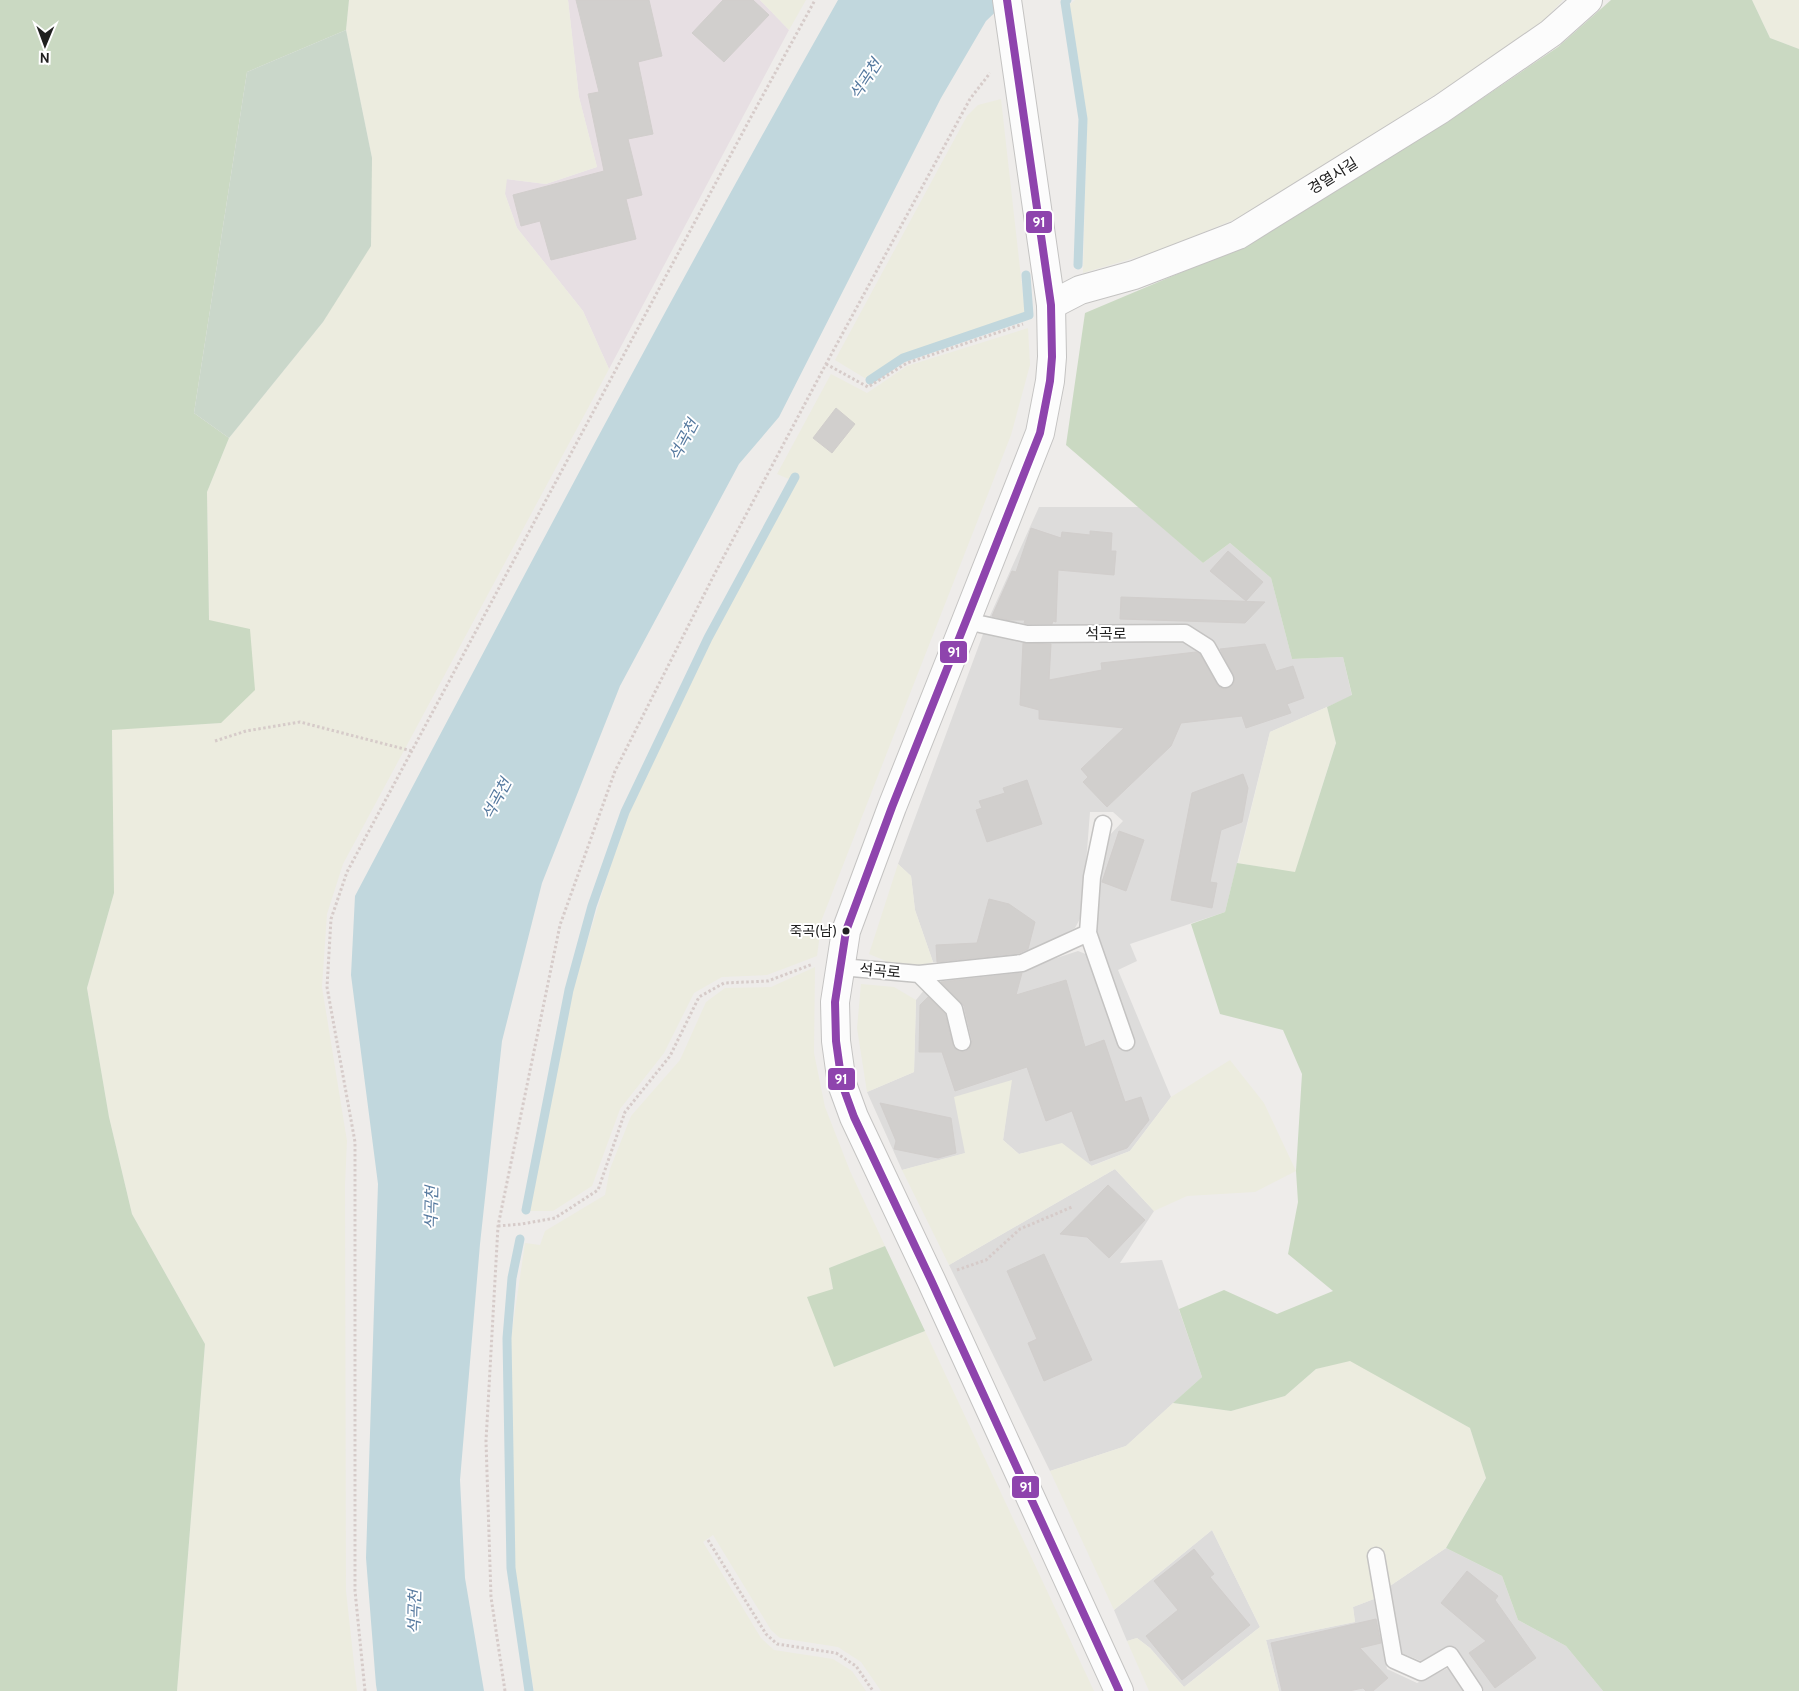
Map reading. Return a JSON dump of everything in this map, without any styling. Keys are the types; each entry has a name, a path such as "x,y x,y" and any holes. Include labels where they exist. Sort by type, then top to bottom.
{"street":[{"name":"경열사길","path":"1051,305 1080,290 1134,275 1238,235 1442,109 1551,33 1588,0"},
{"name":"석곡로","path":"1007,3 1051,305 1052,357 1040,432 892,807 846,931 835,1002 836,1041 842,1084 854,1116 1119,1691"}],"lane":[{"name":"석곡로","path":"966,621 1027,634 1185,633 1207,648 1225,679"},
{"path":"1103,824 1092,878 1088,933 1126,1042"},
{"name":"석곡로","path":"841,967 919,974 1022,963 1088,933"},
{"name":"석곡로","path":"919,974 954,1009 962,1042"},
{"path":"1376,1556 1394,1660 1421,1672 1450,1655 1474,1691"}],"path":[{"path":"365,1691 355,1590 355,1142 328,987 331,919 347,872 815,0"},
{"path":"505,1691 491,1597 486,1441 498,1226 560,925 615,771 714,575 970,99 1014,42"},
{"path":"826,364 868,387 907,363 1032,322 1051,305"},
{"path":"215,741 246,731 300,722 412,750"},
{"path":"498,1226 555,1218 598,1190 626,1112 670,1056 699,997 724,983 768,981 818,962 841,967"},
{"path":"931,1280 986,1260 1020,1229 1072,1207"},
{"path":"708,1540 766,1634 777,1644 836,1653 856,1666 873,1691"}],"shaded area":[{"path":"349,0 568,0 579,97 597,167 546,184 507,179 505,194 517,228 583,311 609,369 343,864 327,914 322,987 347,1141 345,1184 346,1591 357,1691 177,1691 205,1344 132,1214 109,1117 87,988 114,893 112,729 221,723 209,620 207,492 229,438 323,322 372,158 346,30"},
{"path":"568,0 760,0 789,30 609,369 583,311 517,228 505,194 506,179 546,184 597,167 579,97"},
{"path":"760,0 806,0 789,30"},
{"path":"1075,0 1563,0 1536,29 1260,209 1158,251 1083,273 1087,119 1069,5"},
{"path":"1752,0 1799,0 1799,49 1770,38"},
{"path":"1001,99 1025,313 902,357 868,380 835,360 967,116 978,105"},
{"path":"1028,328 1030,365 1011,435 822,919 817,956 767,975 722,977 694,993 664,1053 620,1109 592,1186 553,1211 530,1211 573,988 627,812 711,640 796,482 777,474 831,374 867,393 907,366"},
{"path":"1039,507 1139,507 1203,563 1230,543 1271,578 1292,659 1343,657 1352,696 1270,732 1225,912 1130,944 1137,961 1118,970 1171,1097 1130,1151 1091,1166 1062,1144 1019,1154 1003,1140 1011,1080 966,1153 902,1170 867,1092 914,1072 916,1000 930,983 1029,967 1078,951 1091,956 1103,952 1094,930 1096,880 1107,838 1123,821 1113,812 1090,812 1082,915 1075,928 1024,955 998,960 933,962 915,910 911,876 898,864 989,618"},
{"path":"1327,707 1336,742 1295,873 1238,863 1270,732"},
{"path":"898,864 911,876 915,910 933,962 919,966 893,964 869,954"},
{"path":"815,967 814,1053 825,1107 850,1171 885,1246 829,1268 833,1290 834,1367 925,1331 1094,1691 881,1691 861,1662 838,1647 780,1638 771,1630 713,1535 703,1542 761,1638 774,1650 833,1659 852,1671 866,1691 534,1691 514,1568 511,1338 525,1243 540,1245 545,1231 605,1195 610,1169 631,1116 680,1060 706,1002 725,988 771,987"},
{"path":"861,984 894,987 916,1000 914,1072 867,1092 857,1028"},
{"path":"1230,1060 1264,1103 1296,1171 1255,1192 1187,1196 1154,1211 1115,1169 949,1265 902,1170 965,1153 954,1097 1012,1080 1003,1140 1019,1154 1062,1143 1092,1166 1130,1151 1171,1097"},
{"path":"1115,1169 1154,1211 1120,1263 1162,1260 1202,1377 1126,1446 1050,1471 949,1265"},
{"path":"1350,1360 1470,1428 1486,1477 1446,1548 1384,1590 1374,1599 1353,1607 1355,1622 1266,1640 1279,1691 1149,1691 1127,1641 1137,1638 1150,1648 1184,1687 1260,1627 1212,1530 1114,1610 1050,1471 1126,1446 1173,1403 1231,1411 1285,1396 1316,1369"},
{"path":"1212,1530 1260,1627 1184,1687 1150,1648 1137,1638 1127,1641 1114,1610"},
{"path":"1446,1548 1502,1576 1518,1620 1566,1646 1603,1691 1484,1691 1453,1647 1421,1661 1397,1651 1384,1590"},
{"path":"1374,1599 1387,1669 1417,1683 1450,1667 1465,1691 1279,1691 1266,1640 1355,1622 1353,1607"}],"green space":[{"path":"0,0 349,0 346,30 247,72 194,413 229,438 207,492 209,620 250,629 255,690 221,723 112,730 114,893 87,988 109,1117 132,1214 205,1344 177,1691 0,1691"},
{"path":"1611,0 1752,0 1770,38 1799,49 1799,1691 1603,1691 1566,1646 1518,1620 1502,1576 1446,1548 1486,1478 1470,1428 1350,1361 1316,1369 1285,1396 1231,1411 1173,1403 1202,1377 1179,1309 1224,1290 1277,1314 1333,1291 1288,1254 1298,1202 1296,1171 1302,1074 1283,1030 1220,1014 1191,924 1225,912 1237,863 1295,872 1336,743 1327,707 1352,695 1343,657 1292,659 1271,578 1230,543 1203,563 1066,445 1085,313 1239,248 1449,121 1558,47"},
{"path":"346,30 372,158 371,246 323,322 229,438 194,413 247,72"},
{"path":"885,1246 925,1331 834,1367 807,1297 833,1289 829,1268"}],"water":[{"name":"석곡천","path":"838,0 1008,0 986,21 941,98 779,417 739,464 620,686 542,883 502,1041 480,1244 460,1480 465,1578 484,1691 377,1691 366,1558 378,1184 351,975 355,896 653,334"}],"building":[{"path":"576,0 649,0 662,56 638,62 653,134 628,139 642,195 626,199 636,239 551,260 540,221 521,226 513,195 604,171 588,94 599,92"},
{"path":"723,0 753,0 769,15 724,62 692,33"},
{"path":"836,408 855,424 832,453 813,438"},
{"path":"1031,528 1061,538 1062,532 1090,535 1090,531 1112,533 1111,551 1116,551 1114,575 1058,570 1056,622 1053,621 1052,624 1028,624 1024,623 1025,620 1009,620 992,616 1012,571 1016,572"},
{"path":"1228,551 1263,582 1246,601 1210,571"},
{"path":"1121,597 1265,602 1245,623 1120,619"},
{"path":"1023,643 1051,644 1049,680 1102,670 1101,663 1196,652 1200,654 1220,688 1225,689 1233,684 1235,679 1220,649 1265,644 1276,671 1293,666 1304,698 1287,704 1291,713 1246,728 1242,716 1181,723 1171,746 1107,807 1083,782 1088,777 1081,769 1124,728 1039,719 1039,710 1020,705"},
{"path":"1243,774 1248,788 1242,822 1221,830 1210,882 1217,883 1212,908 1171,900 1192,793"},
{"path":"1027,780 1042,824 987,842 976,810 982,808 979,801 1005,793 1003,788"},
{"path":"1119,831 1144,840 1126,891 1102,882"},
{"path":"989,899 1009,904 1035,922 1028,949 1019,953 937,962 936,945 977,943"},
{"path":"1022,973 1016,995 1066,980 1085,1047 1104,1040 1125,1102 1141,1097 1149,1120 1127,1148 1090,1161 1072,1111 1046,1121 1027,1067 955,1091 942,1052 919,1052 920,1005 928,997 945,1014 954,1048 964,1052 971,1045 972,1040 964,1006 941,982"},
{"path":"880,1103 951,1118 956,1153 938,1158 894,1149 896,1141"},
{"path":"1108,1185 1145,1220 1109,1258 1087,1237 1060,1234"},
{"path":"1044,1254 1092,1360 1044,1381 1028,1343 1037,1339 1007,1271"},
{"path":"1194,1549 1214,1574 1210,1577 1250,1625 1182,1680 1146,1636 1178,1610 1154,1581"},
{"path":"1467,1571 1498,1596 1495,1600 1536,1658 1495,1688 1469,1653 1486,1641 1441,1603"},
{"path":"1376,1619 1381,1643 1360,1648 1388,1678 1373,1691 1366,1691 1363,1688 1349,1691 1282,1691 1271,1643"}],"waterway":[{"path":"1067,0 1065,2 1083,119 1078,265"},
{"path":"870,380 903,358 1029,315 1026,275"},
{"path":"526,1210 569,990 592,906 625,812 708,638 795,477"},
{"path":"520,1239 512,1278 507,1338 511,1568 529,1691"}],"transit line":[{"name":"91","path":"1007,0 1051,305 1052,357 1050,381 1040,433 892,807 846,931 835,1002 836,1041 842,1084 854,1117 931,1280 1119,1691"}],"place":[{"name":"죽곡(남)","path":"846,931"}]}
